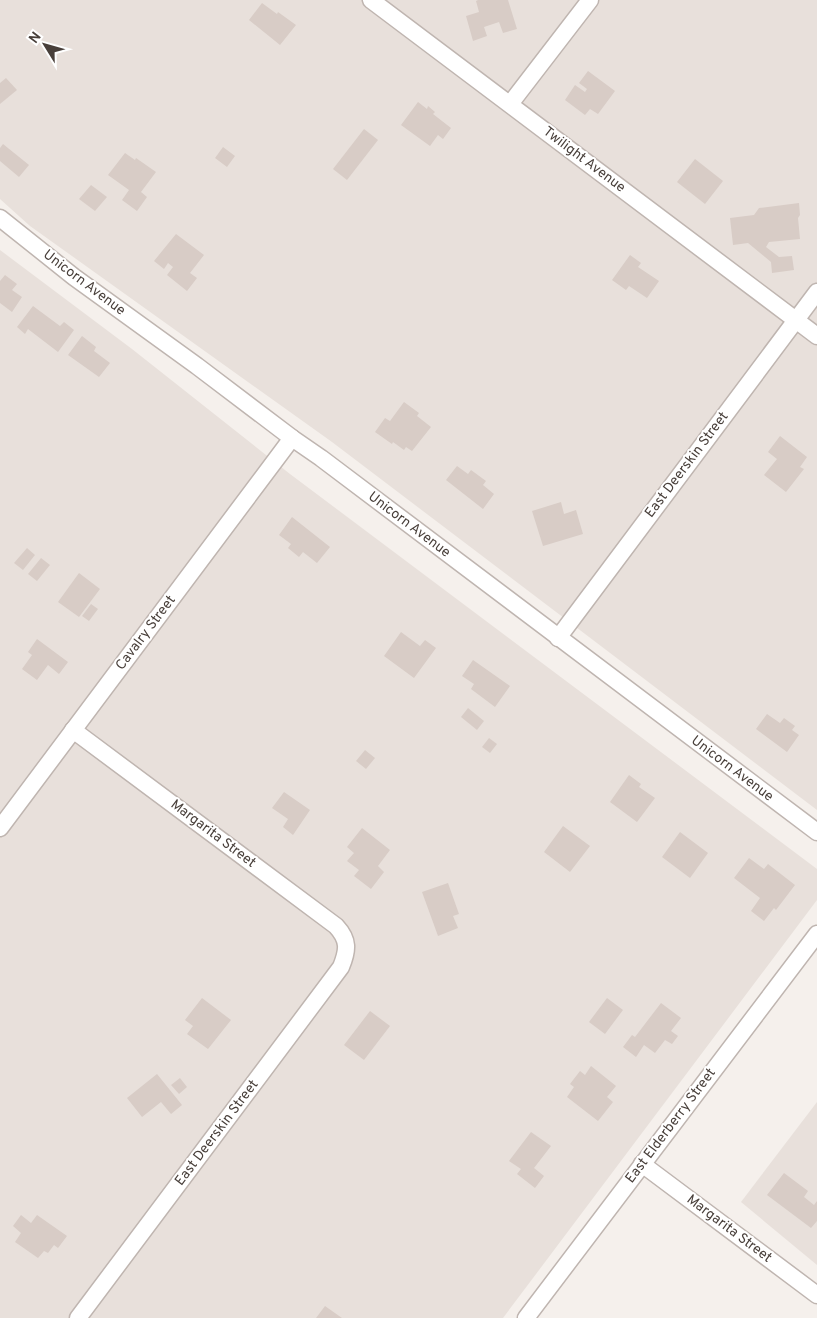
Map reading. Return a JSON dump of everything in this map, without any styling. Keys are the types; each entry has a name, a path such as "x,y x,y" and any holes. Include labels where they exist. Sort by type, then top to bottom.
{"street":[{"name":"Twilight Avenue","path":"371,0 817,336"},
{"path":"510,104 590,0"},
{"name":"Unicorn Avenue","path":"0,218 74,277 321,458 817,832"},
{"name":"East Deerskin Street","path":"558,638 817,292"},
{"name":"Cavalry Street","path":"0,828 292,438"},
{"name":"Margarita Street","path":"73,730 336,926 342,933 346,944"},
{"name":"East Elderberry Street","path":"526,1318 817,934"},
{"name":"East Deerskin Street","path":"78,1318 341,967 346,956 346,944"},
{"name":"Margarita Street","path":"642,1164 817,1294"}],"shaded area":[{"path":"0,0 817,0 817,810 332,442 30,226 0,199"},
{"path":"0,250 132,349 290,474 817,869 817,900 503,1318 0,1318"},
{"path":"817,1102 817,1265 741,1202"}],"building":[{"path":"508,0 517,29 503,33 499,22 484,27 487,36 473,41 466,16 479,12 476,1"},
{"path":"262,3 296,25 280,45 249,20"},
{"path":"588,71 615,91 598,114 590,109 585,115 565,100 575,85 585,92 587,89 579,83"},
{"path":"6,78 17,90 0,104 0,83"},
{"path":"418,102 427,109 428,106 435,112 433,114 451,128 443,139 438,135 430,146 401,125"},
{"path":"364,129 378,140 347,180 333,169"},
{"path":"3,144 29,165 19,177 0,161 0,148"},
{"path":"223,147 235,156 227,167 215,158"},
{"path":"125,153 156,172 141,192 147,197 137,211 122,200 129,190 108,175"},
{"path":"695,159 723,181 705,204 677,182"},
{"path":"91,185 107,197 95,211 79,199"},
{"path":"799,203 800,239 769,242 766,247 779,257 792,256 794,270 772,273 771,262 748,243 733,245 730,218 754,215 759,208"},
{"path":"176,234 204,255 190,273 197,278 187,291 167,275 173,267 168,263 164,269 154,261"},
{"path":"630,255 641,263 638,267 659,281 647,298 629,286 626,290 612,280"},
{"path":"5,275 17,284 12,290 22,297 12,312 0,303 0,281"},
{"path":"33,306 60,326 64,322 74,330 58,352 28,329 25,334 17,327"},
{"path":"82,336 96,347 94,351 110,363 99,377 68,355"},
{"path":"404,402 419,413 417,416 431,427 412,451 406,447 404,450 393,442 392,444 375,432 385,418 390,421"},
{"path":"780,436 807,457 800,467 804,469 786,492 764,475 777,459 768,452"},
{"path":"457,466 468,474 471,470 486,481 483,485 494,494 483,509 446,480"},
{"path":"561,502 564,514 576,510 583,534 543,546 532,511"},
{"path":"292,517 330,547 317,563 303,552 299,557 288,548 291,544 279,535"},
{"path":"27,548 35,555 23,570 14,563"},
{"path":"41,558 50,565 37,581 28,574"},
{"path":"79,573 100,589 79,617 58,602"},
{"path":"91,604 98,609 89,621 82,616"},
{"path":"401,632 420,646 425,640 436,648 414,678 384,656"},
{"path":"37,639 68,662 59,674 48,665 37,680 22,669 32,655 28,652"},
{"path":"473,660 510,686 495,707 471,689 474,684 462,676"},
{"path":"468,708 484,721 477,730 461,717"},
{"path":"767,714 780,723 784,718 795,726 792,730 799,735 787,752 756,729"},
{"path":"489,738 497,744 490,753 482,747"},
{"path":"365,750 375,758 366,769 356,761"},
{"path":"629,775 641,784 639,787 655,798 637,822 610,802"},
{"path":"284,792 310,810 293,835 283,827 288,819 272,808"},
{"path":"563,826 590,846 570,872 544,852"},
{"path":"362,828 390,850 378,866 384,872 371,889 354,876 359,870 347,861 354,853 347,847"},
{"path":"680,832 708,853 690,878 662,857"},
{"path":"749,858 764,869 768,864 795,885 776,910 774,908 764,921 751,911 760,898 734,878"},
{"path":"448,883 459,914 453,916 458,928 438,936 422,892"},
{"path":"202,998 231,1020 208,1049 187,1034 193,1026 185,1020"},
{"path":"607,998 623,1010 605,1034 589,1022"},
{"path":"661,1003 681,1018 671,1031 678,1036 672,1044 665,1040 655,1053 644,1045 636,1057 623,1047 632,1035 635,1037"},
{"path":"370,1011 390,1026 364,1060 344,1045"},
{"path":"591,1066 616,1086 607,1097 613,1102 598,1121 567,1097 574,1087 570,1084 580,1071 585,1075"},
{"path":"157,1074 182,1105 171,1114 161,1102 142,1117 127,1098"},
{"path":"180,1078 187,1087 179,1094 171,1085"},
{"path":"531,1132 551,1146 534,1168 544,1176 535,1188 517,1174 521,1169 509,1161"},
{"path":"784,1173 808,1191 804,1197 814,1205 817,1201 817,1221 811,1228 767,1195"},
{"path":"21,1215 31,1223 37,1215 67,1236 58,1248 54,1245 48,1253 44,1251 38,1258 15,1242 21,1233 13,1226"},
{"path":"325,1306 342,1318 316,1318"}]}
